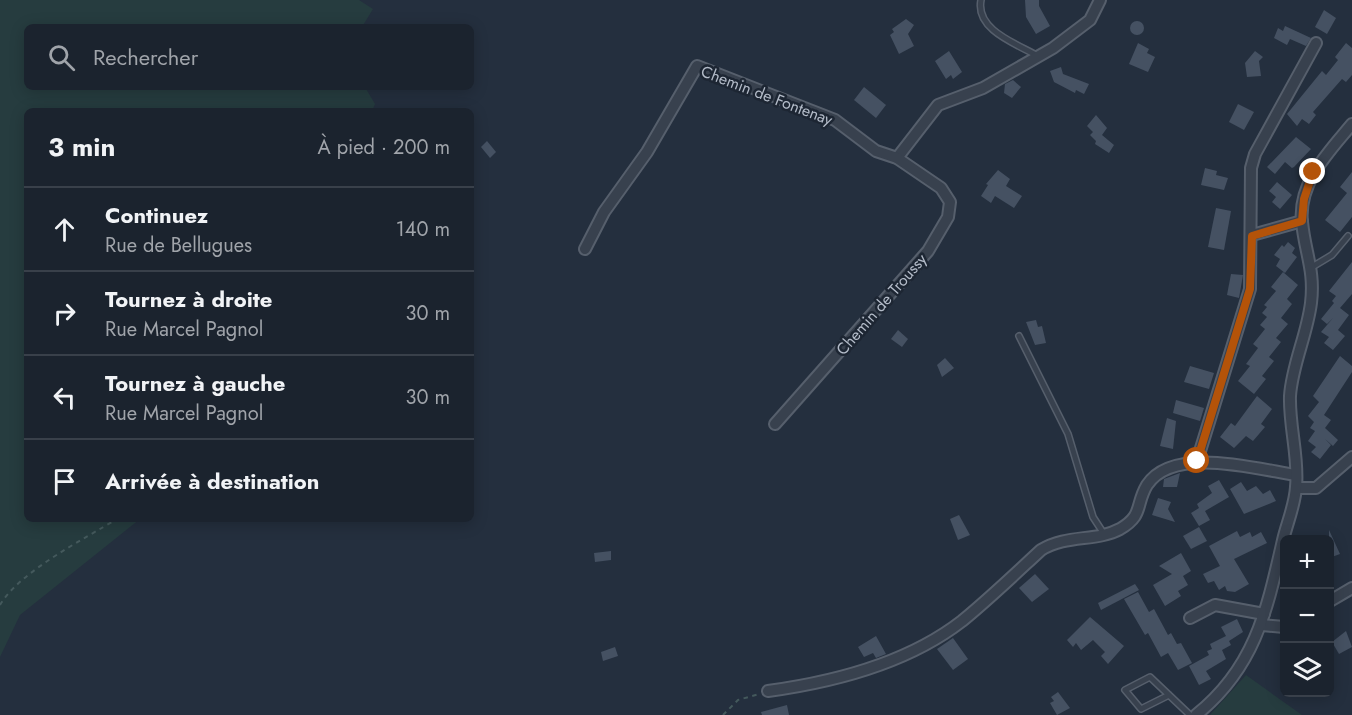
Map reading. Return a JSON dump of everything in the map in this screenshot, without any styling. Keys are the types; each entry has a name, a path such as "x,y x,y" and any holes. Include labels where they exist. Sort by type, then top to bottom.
{"street":[{"path":"897,158 938,105 949,98 983,88 1053,48 1090,20 1100,0"},
{"path":"1197,461 1250,289 1251,168 1256,154 1316,43"},
{"name":"Chemin de Fontenay","path":"585,249 604,212 647,152 697,66 835,120 876,151 897,158"},
{"path":"1196,715 1220,696 1249,655 1263,620 1296,488 1290,396 1311,302 1312,267 1302,221 1304,199 1313,172 1352,124"},
{"name":"Chemin de Troussy","path":"775,424 821,374 857,328 891,295 927,251 948,217 950,202 941,188 897,158"},
{"path":"1252,236 1302,221"},
{"path":"1296,488 1316,488 1352,457"},
{"path":"768,692 795,688 903,657 961,622 1041,550 1056,541 1115,532 1134,521 1147,485 1159,474 1197,461 1295,475"},
{"path":"1334,598 1352,588"},
{"path":"1190,618 1215,605 1280,626"}],"lane":[{"path":"981,0 981,16 990,28 1038,56"},
{"path":"1312,267 1332,255 1348,236"},
{"path":"1019,336 1068,434 1093,517 1104,534"},
{"path":"1169,695 1141,709 1125,690 1150,677 1169,695 1190,715"}],"path":[{"path":"0,605 7,593 53,558 112,522"},
{"path":"723,715 738,700 768,692"}],"green space":[{"path":"0,0 359,0 373,9 364,24 24,24 24,90 367,90 375,104 373,108 24,108 24,522 136,522 20,615 0,657"},
{"path":"1246,675 1302,715 1210,715"}],"building":[{"path":"1025,0 1039,0 1039,6 1050,26 1036,34 1026,17"},
{"path":"1324,10 1336,18 1327,34 1315,27"},
{"path":"906,19 914,25 908,34 914,46 899,54 890,35 894,32 892,29"},
{"path":"1137,21 1142,23 1144,28 1142,33 1137,35 1132,33 1130,28 1132,23"},
{"path":"1285,26 1311,38 1306,46 1290,39 1287,45 1274,38 1278,28 1283,31"},
{"path":"1138,43 1149,49 1147,53 1155,57 1148,72 1129,64"},
{"path":"1346,43 1352,48 1352,75 1346,82 1342,79 1313,112 1316,115 1309,124 1302,119 1297,126 1287,114 1322,71 1326,75 1338,60 1335,57"},
{"path":"949,51 962,72 953,79 951,75 946,79 935,61"},
{"path":"1255,51 1263,57 1259,61 1261,76 1247,77 1245,63"},
{"path":"1061,67 1063,74 1089,84 1084,94 1076,90 1075,93 1054,82 1050,71"},
{"path":"1013,80 1021,87 1012,98 1004,93 1005,84"},
{"path":"864,87 886,105 876,118 854,100"},
{"path":"1238,104 1254,112 1244,130 1229,122"},
{"path":"1096,115 1107,128 1102,135 1114,145 1109,153 1095,144 1096,141 1090,135 1093,132 1087,126"},
{"path":"1296,137 1311,149 1294,167 1292,168 1285,162 1275,174 1267,167"},
{"path":"487,141 496,152 490,158 481,147"},
{"path":"1205,168 1217,171 1216,175 1228,178 1224,190 1201,185"},
{"path":"998,170 1010,179 1006,186 1022,196 1014,208 995,196 991,203 981,196 988,185 986,184"},
{"path":"1352,172 1352,217 1340,232 1325,220 1347,193 1340,187"},
{"path":"1277,182 1292,195 1280,209 1272,202 1276,197 1269,191"},
{"path":"1216,208 1231,211 1224,250 1208,247"},
{"path":"1288,242 1295,248 1292,253 1297,257 1285,273 1276,266 1280,259 1274,255 1282,245 1284,247"},
{"path":"1352,262 1352,294 1340,308 1349,315 1338,330 1345,336 1333,350 1324,343 1329,337 1321,332 1333,318 1327,324 1321,319 1334,303 1332,301 1336,296 1329,291"},
{"path":"1283,272 1298,285 1287,299 1292,304 1281,318 1288,324 1276,338 1281,342 1269,357 1274,361 1262,376 1266,379 1254,394 1238,381 1250,366 1246,364 1258,348 1253,344 1265,329 1260,325 1267,317 1262,313 1267,307 1264,305 1276,291 1271,287"},
{"path":"1231,274 1243,275 1239,298 1227,295"},
{"path":"1036,320 1038,327 1042,326 1046,343 1035,345 1026,322"},
{"path":"898,330 908,339 902,347 891,339"},
{"path":"1340,356 1352,366 1352,372 1324,415 1331,420 1325,428 1338,440 1333,446 1325,439 1331,445 1320,459 1311,452 1316,447 1308,441 1315,431 1310,428 1314,422 1308,416 1319,402 1313,396"},
{"path":"945,358 954,368 942,377 937,365"},
{"path":"1190,366 1214,373 1209,389 1184,382"},
{"path":"1257,396 1272,409 1261,424 1265,427 1253,441 1246,436 1234,448 1220,437 1231,423 1235,426"},
{"path":"1176,400 1204,408 1200,421 1173,413"},
{"path":"1167,418 1176,421 1173,449 1160,446"},
{"path":"1180,473 1177,487 1163,487 1164,479"},
{"path":"1219,480 1229,497 1205,511 1210,520 1199,526 1191,513 1199,508 1197,504 1212,493 1208,486"},
{"path":"1241,482 1247,491 1256,486 1263,494 1270,490 1276,501 1244,514 1230,489"},
{"path":"1158,498 1171,502 1168,509 1175,522 1152,515"},
{"path":"959,515 970,535 958,540 950,519"},
{"path":"1199,527 1207,541 1191,549 1183,536"},
{"path":"1237,531 1240,537 1250,532 1252,537 1261,532 1267,543 1234,559 1249,584 1235,592 1227,591 1225,586 1219,590 1214,581 1208,583 1203,574 1220,566 1209,546"},
{"path":"1334,541 1340,554 1334,556"},
{"path":"611,551 611,560 595,562 594,553"},
{"path":"1181,553 1191,571 1183,576 1188,585 1178,591 1181,596 1165,606 1153,585 1172,574 1159,566"},
{"path":"1035,574 1049,589 1032,602 1019,588"},
{"path":"1135,584 1139,590 1101,610 1098,603"},
{"path":"1138,592 1149,612 1154,609 1168,635 1171,633 1177,644 1181,643 1192,663 1178,670 1168,653 1161,657 1148,633 1145,635 1124,599"},
{"path":"1090,617 1124,646 1108,664 1101,656 1105,652 1093,640 1081,650 1076,643 1073,647 1067,640"},
{"path":"1237,619 1243,632 1229,641 1231,645 1222,650 1226,659 1206,671 1211,679 1199,685 1189,666 1209,655 1207,651 1212,649 1210,644 1226,636 1221,627"},
{"path":"1346,631 1352,647 1339,654 1334,640"},
{"path":"876,636 886,654 876,658 873,653 864,657 858,647"},
{"path":"953,638 968,659 953,670 937,649"},
{"path":"615,647 618,656 603,661 601,652"},
{"path":"1058,692 1070,708 1057,715 1050,703 1054,701 1051,697"},
{"path":"787,705 789,715 762,715 761,712"}],"route":[{"path":"1197,461 1250,289 1252,236 1302,221 1304,199 1313,172"}]}
